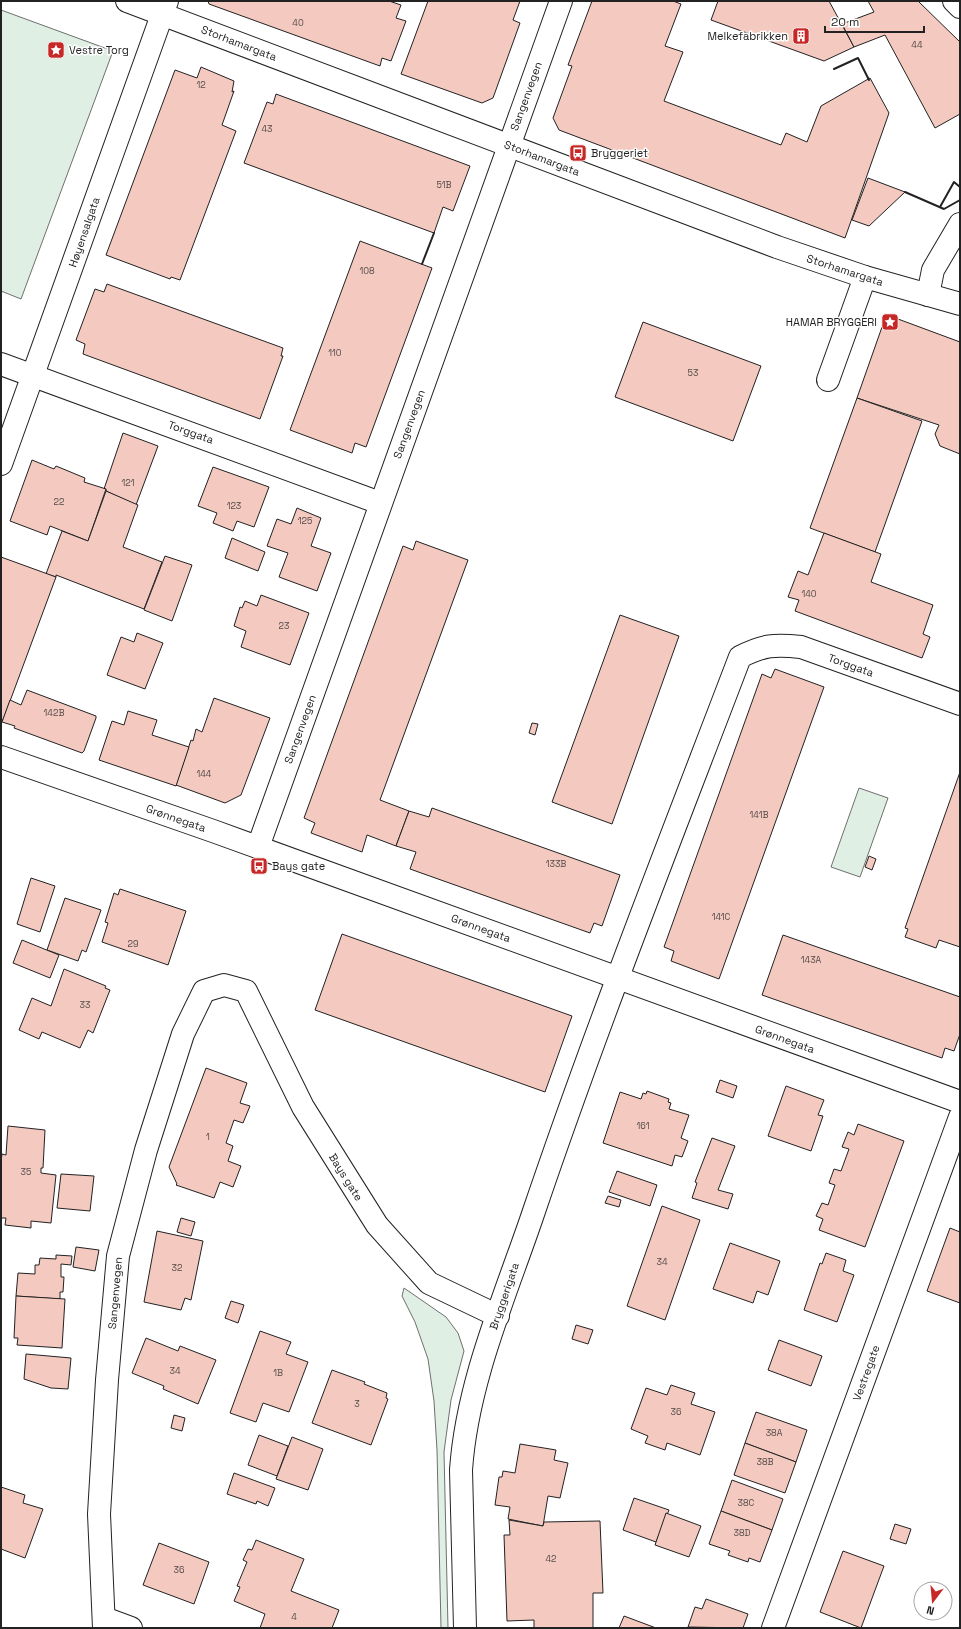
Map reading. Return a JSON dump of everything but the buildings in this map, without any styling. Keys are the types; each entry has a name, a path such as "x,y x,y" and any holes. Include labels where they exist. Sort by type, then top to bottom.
{"street":[{"name":"Storhamargata","path":"127,1 164,7 508,145 777,247 865,277 960,304"},
{"name":"Sangenvegen","path":"258,847 508,145 561,1"},
{"path":"954,1 960,7"},
{"name":"Høyensalgata","path":"1,464 164,7"},
{"path":"928,295 933,270 960,224"},
{"path":"828,380 865,277"},
{"name":"Torggata","path":"1,364 380,503"},
{"name":"Torggata","path":"740,657 758,648 777,644 801,647 960,704"},
{"name":"Bryggerigata","path":"465,1628 460,1470 462,1447 474,1392 546,1175 618,978 740,657"},
{"name":"Grønnegata","path":"1,756 258,847 960,1102"},
{"name":"Sangenvegen","path":"104,1623 99,1514 118,1256 146,1150 183,1034 204,991 224,985 246,991"},
{"name":"Bays gate","path":"246,991 303,1107 377,1225 429,1283 498,1316"},
{"name":"Vestregate","path":"774,1628 960,1117"},
{"path":"104,1623 131,1628"}],"green space":[{"path":"1,10 113,51 21,299 1,291"},
{"path":"859,788 888,798 860,877 831,867"},
{"path":"404,1288 446,1317 458,1333 464,1351 451,1400 444,1452 448,1628 441,1628 437,1450 434,1401 428,1359 415,1322 402,1296"}],"wall":[{"path":"834,69 858,58 869,80"},
{"path":"940,207 954,182 960,187"},
{"path":"905,192 944,209 960,200"},
{"path":"422,264 434,233"}],"place":[{"name":"Melkefabrikken","path":"801,36"},
{"name":"Vestre Torg","path":"56,50"},
{"name":"Bryggeriet","path":"578,153"},
{"name":"HAMAR BRYGGERI","path":"890,322"},
{"name":"Bays gate","path":"259,866"}]}
